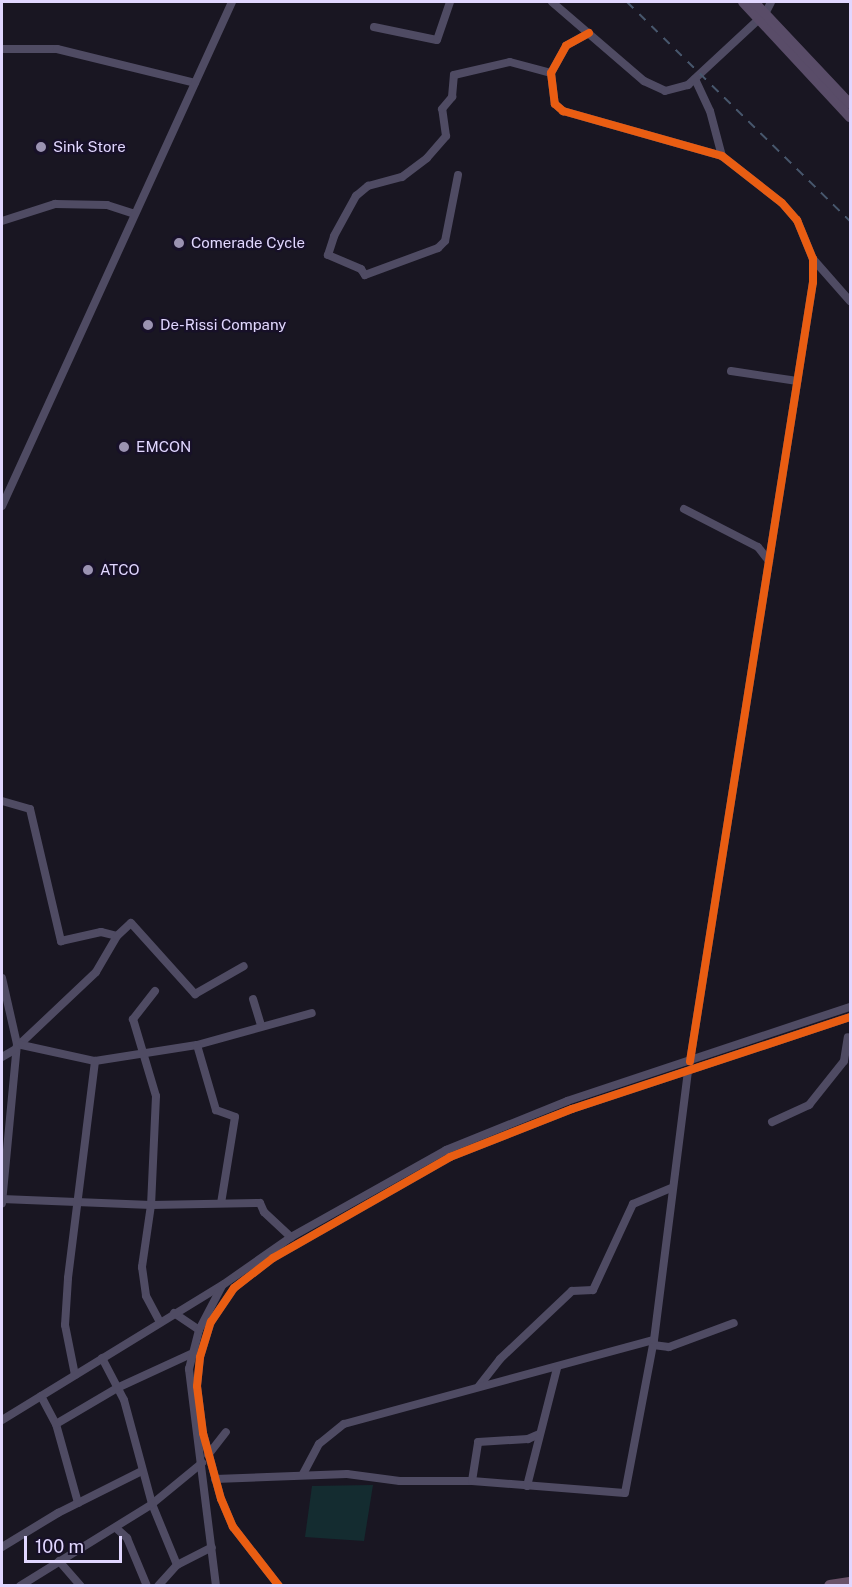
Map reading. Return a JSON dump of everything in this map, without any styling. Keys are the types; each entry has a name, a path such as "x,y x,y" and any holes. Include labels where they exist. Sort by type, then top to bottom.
{"highway":[{"path":"830,1586 850,1583"}],"main road":[{"path":"743,2 762,16 835,93 850,104"},
{"path":"754,2 762,16"},
{"path":"835,93 850,117"}],"street":[{"path":"2,506 232,2"},
{"path":"374,27 437,40 450,2"},
{"path":"552,2 658,90 680,90 695,79 762,16 771,2"},
{"path":"589,33 567,46 551,73 555,104 563,111 722,156 782,203 798,220 813,259 850,301"},
{"path":"2,49 57,49 195,83"},
{"path":"458,175 445,241 438,248 365,274 361,269 328,255 334,236 356,196 368,186 402,177 427,158 446,136 442,110 452,97 454,75 510,62 551,73"},
{"path":"695,79 710,111 722,156"},
{"path":"2,221 55,204 107,205 134,214"},
{"path":"690,1061 773,538 813,259"},
{"path":"731,371 797,381"},
{"path":"684,509 758,547 769,561"},
{"path":"758,547 773,538"},
{"path":"2,801 30,809 61,941 101,932 117,936"},
{"path":"2,1057 18,1046 96,972 117,936 131,922 195,994 244,966"},
{"path":"2,978 18,1046 2,1205"},
{"path":"155,992 133,1019 156,1096 158,1120 151,1205 142,1267 146,1296 160,1322"},
{"path":"253,999 261,1025"},
{"path":"2,1420 224,1284 291,1237 446,1150 567,1101 850,1007"},
{"path":"18,1046 95,1061 143,1051 197,1045 312,1012"},
{"path":"216,1586 199,1463 196,1413 198,1370 212,1322 234,1288 273,1258 450,1157 572,1109 846,1019 849,1038 844,1061 809,1105 772,1122"},
{"path":"805,1023 807,1032"},
{"path":"197,1045 216,1110 235,1118 221,1203"},
{"path":"75,1374 65,1325 95,1061"},
{"path":"215,1479 303,1474 355,1474 400,1481 472,1481 622,1494 627,1491 653,1342 671,1188 688,1072"},
{"path":"478,1386 500,1359 573,1291 593,1290 633,1204 671,1188"},
{"path":"2,1199 151,1205 260,1203 264,1212 291,1237"},
{"path":"224,1284 199,1330 191,1354 188,1384 209,1460 233,1527 279,1586"},
{"path":"174,1313 199,1330"},
{"path":"303,1474 319,1444 336,1428 510,1377 557,1368 653,1342 669,1347 734,1323"},
{"path":"56,1424 117,1388 191,1354"},
{"path":"102,1358 127,1411 152,1504 177,1565"},
{"path":"500,1359 510,1377"},
{"path":"527,1486 557,1368"},
{"path":"41,1396 56,1424 78,1503"},
{"path":"20,1586 152,1504 199,1463 209,1460 226,1432"},
{"path":"472,1481 478,1442 528,1439 539,1434"},
{"path":"2,1547 78,1503 142,1471"},
{"path":"116,1528 127,1538 147,1586"},
{"path":"158,1586 177,1565 212,1547"},
{"path":"59,1561 81,1585"}],"green space":[{"path":"373,1485 364,1541 305,1537 312,1486"}],"railway":[{"path":"627,2 850,221"}],"cycle path":[{"path":"589,33 566,46 551,73 555,104 563,111 722,156 782,203 797,220 813,259 813,282 690,1061"},
{"path":"279,1586 233,1527 221,1499 203,1433 197,1386 200,1357 211,1322 234,1288 273,1258 450,1157 572,1109 850,1017"}],"place":[{"name":"Sink Store","path":"41,147"},
{"name":"Comerade Cycle","path":"179,243"},
{"name":"De-Rissi Company","path":"148,325"},
{"name":"EMCON","path":"124,447"},
{"name":"ATCO","path":"88,570"}]}
